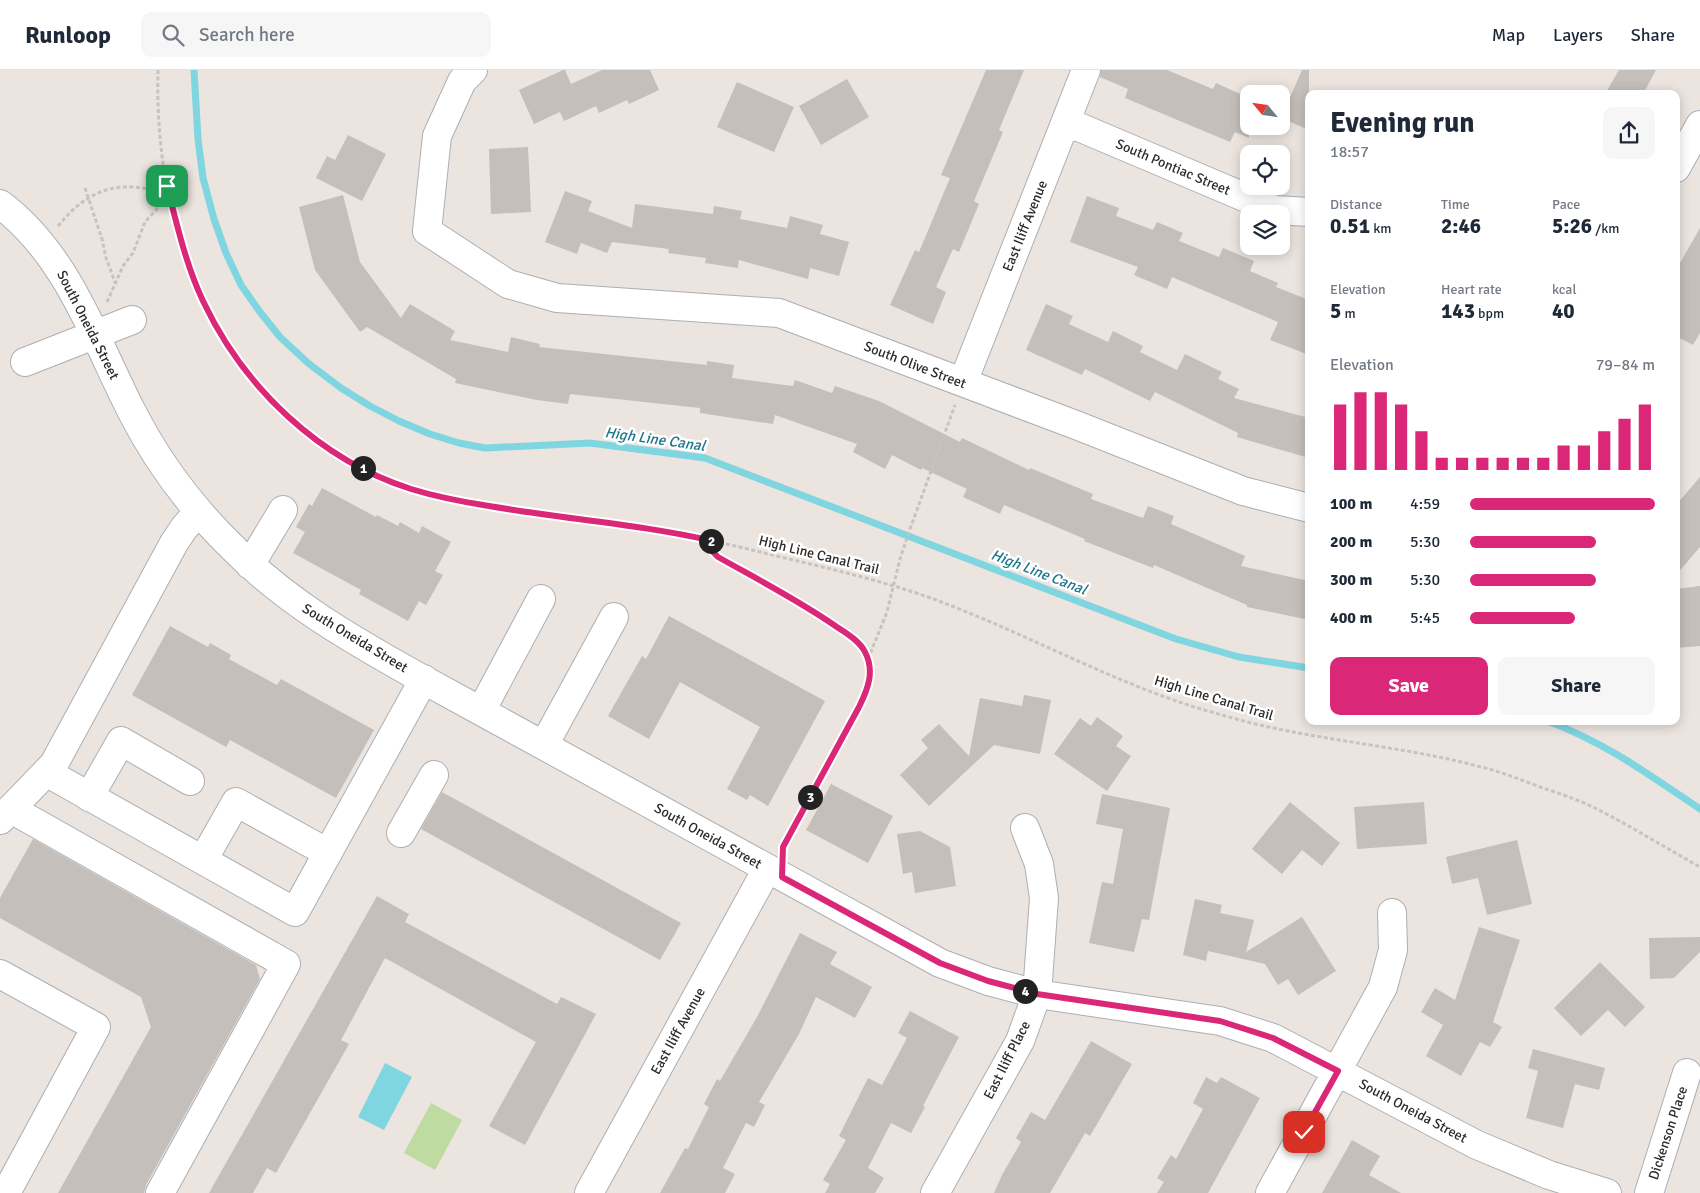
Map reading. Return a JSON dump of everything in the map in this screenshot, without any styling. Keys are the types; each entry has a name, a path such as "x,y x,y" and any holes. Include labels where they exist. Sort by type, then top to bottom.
{"street":[{"name":"South Olive Street","path":"473,70 462,81 437,136 426,231 508,284 557,298 779,313 1243,491 1305,507"},
{"name":"East Iliff Avenue","path":"963,382 1086,70"},
{"name":"South Pontiac Street","path":"1067,122 1275,210 1305,212"},
{"path":"1680,161 1700,125"},
{"name":"South Oneida Street","path":"0,204 23,224 64,276 133,414 173,479 198,512 250,565 292,599 330,626 940,963 988,981 1037,994 1220,1021 1273,1038 1477,1145 1549,1175 1606,1193"},
{"path":"25,362 132,320"},
{"path":"250,565 283,510"},
{"path":"160,1193 286,964 6,815 54,764 174,543 198,512"},
{"path":"481,711 542,599"},
{"path":"544,745 614,616"},
{"path":"46,772 295,912 424,679"},
{"path":"89,796 121,742 190,781"},
{"path":"401,833 434,775"},
{"path":"203,860 236,802 328,853"},
{"name":"East Iliff Place","path":"935,1193 1020,1041 1037,994 1044,898 1039,864 1025,828"},
{"name":"East Iliff Avenue","path":"589,1193 774,873"},
{"path":"1270,1193 1383,987 1393,950 1392,913"},
{"path":"0,974 96,1027 6,1193"},
{"name":"Dickenson Place","path":"1649,1193 1687,1073"}],"path":[{"name":"High Line Canal Trail","path":"158,70 158,127 169,196 193,277 226,342 272,401 301,429 326,446 382,477 411,489 435,495 489,506 634,526 713,541 893,585 951,606 1113,676 1189,705 1238,720 1282,730 1411,752 1498,772 1588,805 1700,866"},
{"path":"43,247 66,216 88,197 124,186 155,191 168,190"},
{"path":"85,188 115,282 133,252 146,222 169,196"},
{"path":"868,660 886,612 910,529 963,382"},
{"path":"713,541 713,552 718,557 785,593 846,633 860,645 868,660 870,669 870,677 864,696 783,847 774,873"}],"green space":[{"path":"431,1103 462,1120 435,1170 404,1153"}],"water":[{"path":"385,1063 412,1077 384,1130 358,1117"}],"building":[{"path":"565,70 571,84 602,70 650,70 659,90 629,104 627,100 599,113 596,106 564,121 560,112 534,124 519,90"},
{"path":"986,70 1024,70 999,130 1003,132 974,201 979,204 959,252 953,249 936,287 946,292 933,324 890,305 915,250 919,252 950,178 941,175"},
{"path":"1101,70 1167,70 1213,89 1216,83 1240,94 1240,134 1235,132 1230,142 1125,98 1128,89 1100,77"},
{"path":"1302,70 1309,70 1309,90 1305,90 1305,128 1290,122 1290,97"},
{"path":"1619,70 1656,70 1645,90 1607,90"},
{"path":"847,79 869,117 821,145 799,106"},
{"path":"737,82 794,107 774,152 717,127"},
{"path":"348,135 386,154 362,201 316,178 327,156 335,160"},
{"path":"528,147 531,212 491,214 489,149"},
{"path":"565,191 592,201 588,211 632,228 635,204 713,214 714,206 742,211 740,219 787,228 790,216 823,225 820,234 849,242 839,276 810,268 808,279 739,260 738,268 705,263 706,258 668,253 669,249 612,242 607,253 581,243 577,254 545,242"},
{"path":"343,195 360,262 401,318 410,304 455,331 450,340 508,352 511,337 540,344 539,347 707,365 707,361 734,365 732,378 793,386 795,380 832,393 835,386 879,401 960,442 962,438 1029,470 1030,468 1093,494 1091,499 1143,518 1148,506 1174,516 1171,524 1245,556 1241,566 1305,580 1305,619 1247,607 1247,605 1154,565 1153,568 1084,541 1085,539 1004,505 1000,514 963,497 967,489 922,468 921,470 892,455 885,469 853,452 857,444 775,415 773,424 700,413 700,408 570,394 568,404 537,400 455,383 456,379 367,327 360,332 315,270 299,207"},
{"path":"1087,196 1119,208 1116,216 1153,230 1157,222 1183,233 1179,241 1219,257 1223,248 1254,261 1250,271 1278,283 1276,287 1305,298 1305,353 1270,340 1278,322 1172,277 1167,289 1134,275 1138,267 1070,242"},
{"path":"1700,228 1700,333 1693,345 1680,338 1680,263"},
{"path":"1046,304 1073,316 1069,324 1108,342 1113,331 1143,346 1140,352 1177,370 1185,354 1222,372 1218,379 1239,389 1234,398 1305,417 1305,457 1237,437 1238,433 1155,392 1150,401 1085,369 1082,375 1026,350"},
{"path":"1700,477 1700,547 1680,570 1680,500"},
{"path":"322,488 376,517 377,515 398,526 400,522 419,533 422,526 451,542 435,571 443,575 426,605 419,601 408,621 359,594 361,590 293,553 305,532 296,527 309,504 312,506"},
{"path":"1700,586 1700,646 1680,648 1680,588"},
{"path":"669,616 825,701 768,806 750,795 747,800 727,789 760,727 680,682 649,739 608,716 642,656 646,659"},
{"path":"170,626 208,647 210,643 231,655 229,659 277,685 281,679 374,730 336,798 230,740 226,747 132,695"},
{"path":"1024,695 1051,700 1040,754 994,745 929,806 900,775 928,748 921,740 939,724 969,756 980,698 1022,706"},
{"path":"1097,717 1123,736 1116,746 1131,756 1107,791 1054,754 1080,718 1091,726"},
{"path":"831,784 893,816 868,863 806,830"},
{"path":"442,792 681,923 660,960 421,829"},
{"path":"1102,794 1170,808 1149,920 1142,919 1134,952 1089,943 1102,882 1113,884 1123,829 1096,824"},
{"path":"1290,802 1340,843 1322,866 1302,850 1282,874 1252,849"},
{"path":"1424,802 1427,844 1357,849 1354,807"},
{"path":"920,831 950,847 956,886 915,893 912,872 903,874 897,834"},
{"path":"33,839 256,965 260,979 146,1185 144,1193 58,1193 151,1027 141,997 0,918 0,898"},
{"path":"1517,840 1532,904 1487,915 1478,878 1452,884 1446,857"},
{"path":"377,896 409,914 405,922 557,1004 561,997 596,1014 525,1145 489,1126 536,1042 385,958 341,1040 349,1044 276,1173 267,1168 253,1193 209,1193"},
{"path":"1195,899 1222,905 1220,913 1254,920 1246,952 1302,917 1336,971 1298,995 1288,979 1278,985 1265,964 1208,951 1206,961 1183,955"},
{"path":"1479,927 1520,940 1493,1022 1502,1027 1490,1047 1480,1042 1461,1076 1426,1056 1443,1025 1421,1012 1435,988 1455,1000"},
{"path":"800,933 837,952 830,964 872,987 855,1018 816,997 799,1034 759,1102 765,1105 754,1127 746,1123 723,1168 735,1174 725,1193 660,1193 685,1148 688,1149 709,1107 704,1104 717,1079 720,1081 757,1017"},
{"path":"1700,937 1700,952 1674,978 1650,979 1649,938"},
{"path":"1600,962 1645,1007 1625,1027 1608,1010 1581,1036 1554,1008"},
{"path":"910,1011 959,1037 911,1133 891,1123 868,1168 884,1178 875,1193 825,1193 830,1184 823,1180 846,1140 839,1136 868,1078 882,1085 907,1038 898,1033"},
{"path":"1091,1041 1132,1064 1090,1136 1085,1133 1050,1193 994,1193 1021,1142 1016,1138 1031,1112 1045,1120"},
{"path":"1533,1049 1605,1068 1599,1090 1575,1084 1563,1128 1526,1118 1538,1071 1528,1068"},
{"path":"1206,1077 1217,1083 1221,1077 1260,1098 1208,1193 1157,1193 1164,1182 1157,1178 1171,1155 1176,1159 1203,1109 1193,1103"},
{"path":"1352,1140 1380,1156 1369,1175 1401,1193 1322,1193"}],"waterway":[{"name":"High Line Canal","path":"194,70 198,139 203,178 214,219 226,253 241,285 280,337 308,363 341,388 370,406 430,434 459,443 485,448 590,443 705,458 1176,639 1239,657 1305,667"},
{"name":"High Line Canal","path":"1558,725 1607,749 1700,809"}],"route":[{"path":"167,186 193,277 213,321 240,362 272,401 301,429 326,446 382,477 411,489 435,495 522,512 634,526 713,541 713,552 718,557 813,610 860,645 865,652 870,669 868,686 859,707 783,847 782,877 940,963 988,981 1037,994 1220,1021 1273,1038 1338,1071 1304,1132"}]}
